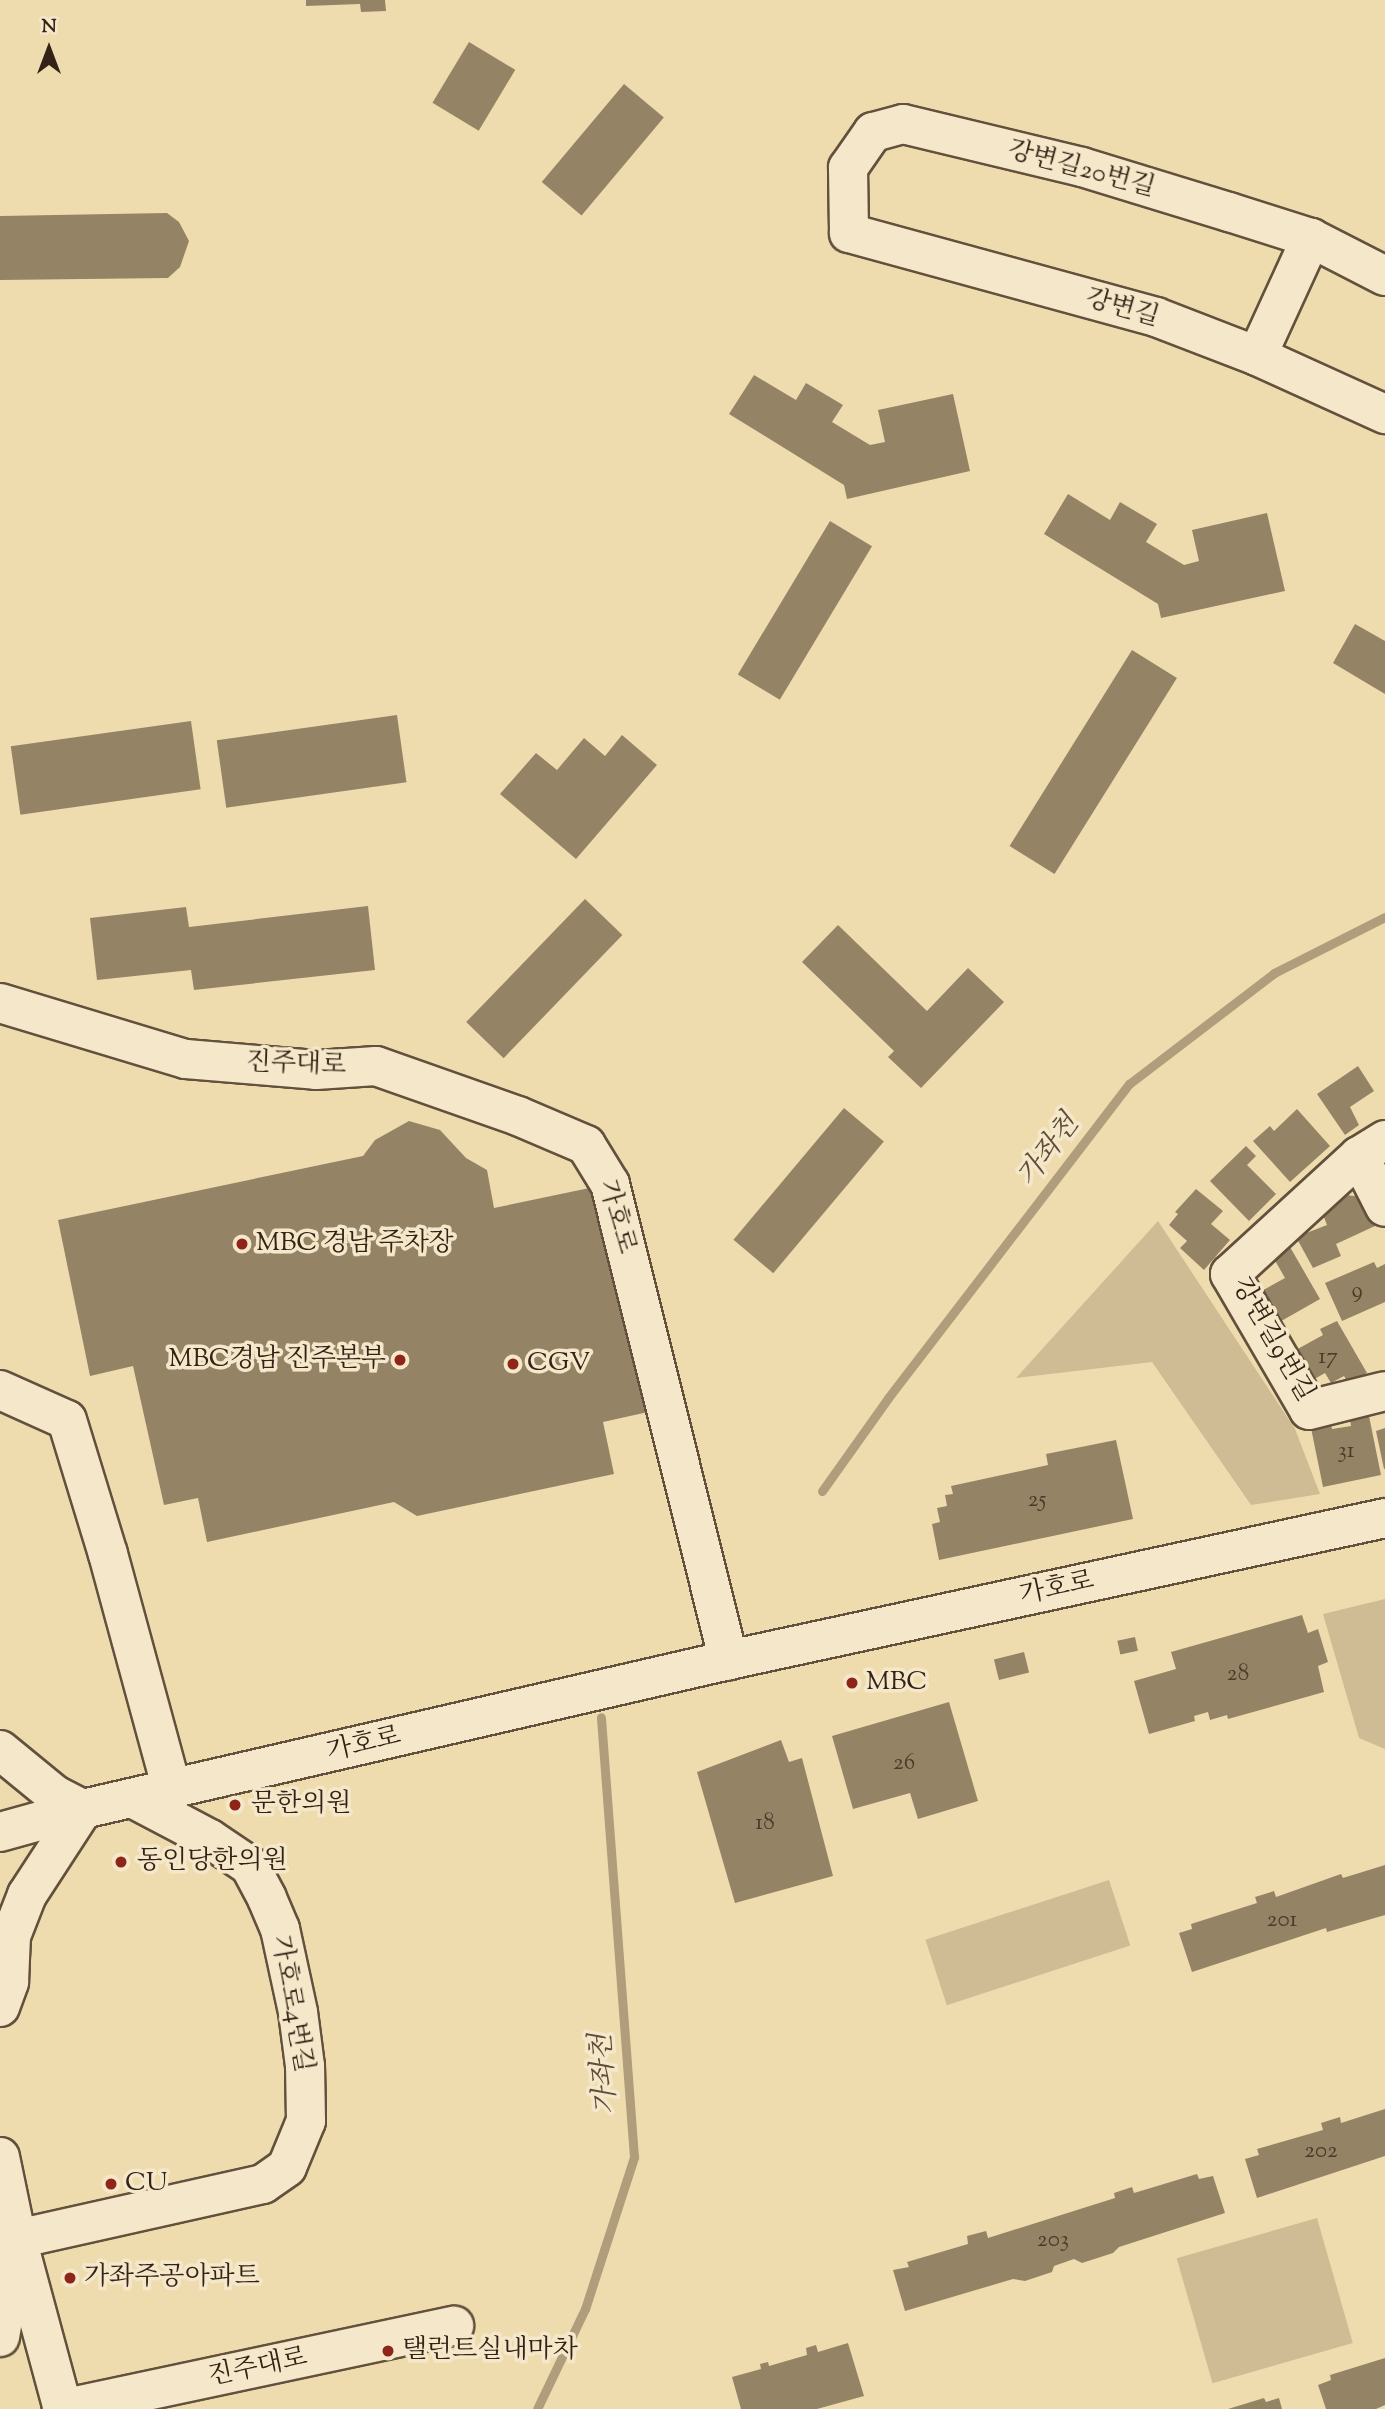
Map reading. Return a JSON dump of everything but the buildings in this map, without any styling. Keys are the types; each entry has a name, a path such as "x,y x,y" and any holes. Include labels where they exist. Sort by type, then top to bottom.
{"street":[{"name":"강변길20번길","path":"849,233 848,168 873,132 903,124 1082,167 1311,238 1385,276"},
{"name":"강변길","path":"849,233 1156,317 1257,356 1385,414"},
{"path":"1257,356 1311,238"},
{"name":"진주대로","path":"0,1003 186,1059 316,1070 376,1066 518,1116 586,1145"},
{"name":"가호로","path":"586,1145 610,1184 729,1660"},
{"path":"1372,1148 1385,1207"},
{"name":"강변길9번길","path":"1372,1148 1230,1273 1309,1410 1385,1391"},
{"path":"0,1390 67,1420 108,1554 172,1790"},
{"name":"가호로","path":"0,1832 83,1809 729,1660 1385,1518"},
{"path":"0,1750 55,1795 83,1809 27,1895 11,1936 9,1982 0,2007"},
{"name":"가호로4번길","path":"18,2239 263,2184 287,2167 306,2121 305,2066 298,2012 280,1929 250,1866 210,1839 134,1799"},
{"name":"진주대로","path":"0,2157 18,2239 62,2409 454,2326"},
{"path":"0,2337 18,2239"}],"shaded area":[{"path":"1158,1221 1295,1429 1320,1494 1251,1505 1152,1362 1016,1378"},
{"path":"1385,1599 1385,1749 1359,1738 1323,1614"},
{"path":"1109,1880 1130,1946 947,2005 925,1940"},
{"path":"1317,2218 1353,2343 1212,2383 1177,2258"}],"waterway":[{"name":"가좌천","path":"822,1491 888,1398 1129,1084 1274,973 1385,917"},
{"name":"가좌천","path":"537,2409 585,2309 634,2157 601,1717"}],"place":[{"name":"MBC 경남 주차장","path":"242,1244"},
{"name":"MBC경남 진주본부","path":"400,1360"},
{"name":"CGV","path":"513,1364"},
{"name":"MBC","path":"852,1683"},
{"name":"문한의원","path":"235,1805"},
{"name":"동인당한의원","path":"121,1862"},
{"name":"CU","path":"111,2184"},
{"name":"가좌주공아파트","path":"70,2278"},
{"name":"탤런트실내마차","path":"388,2351"}]}
